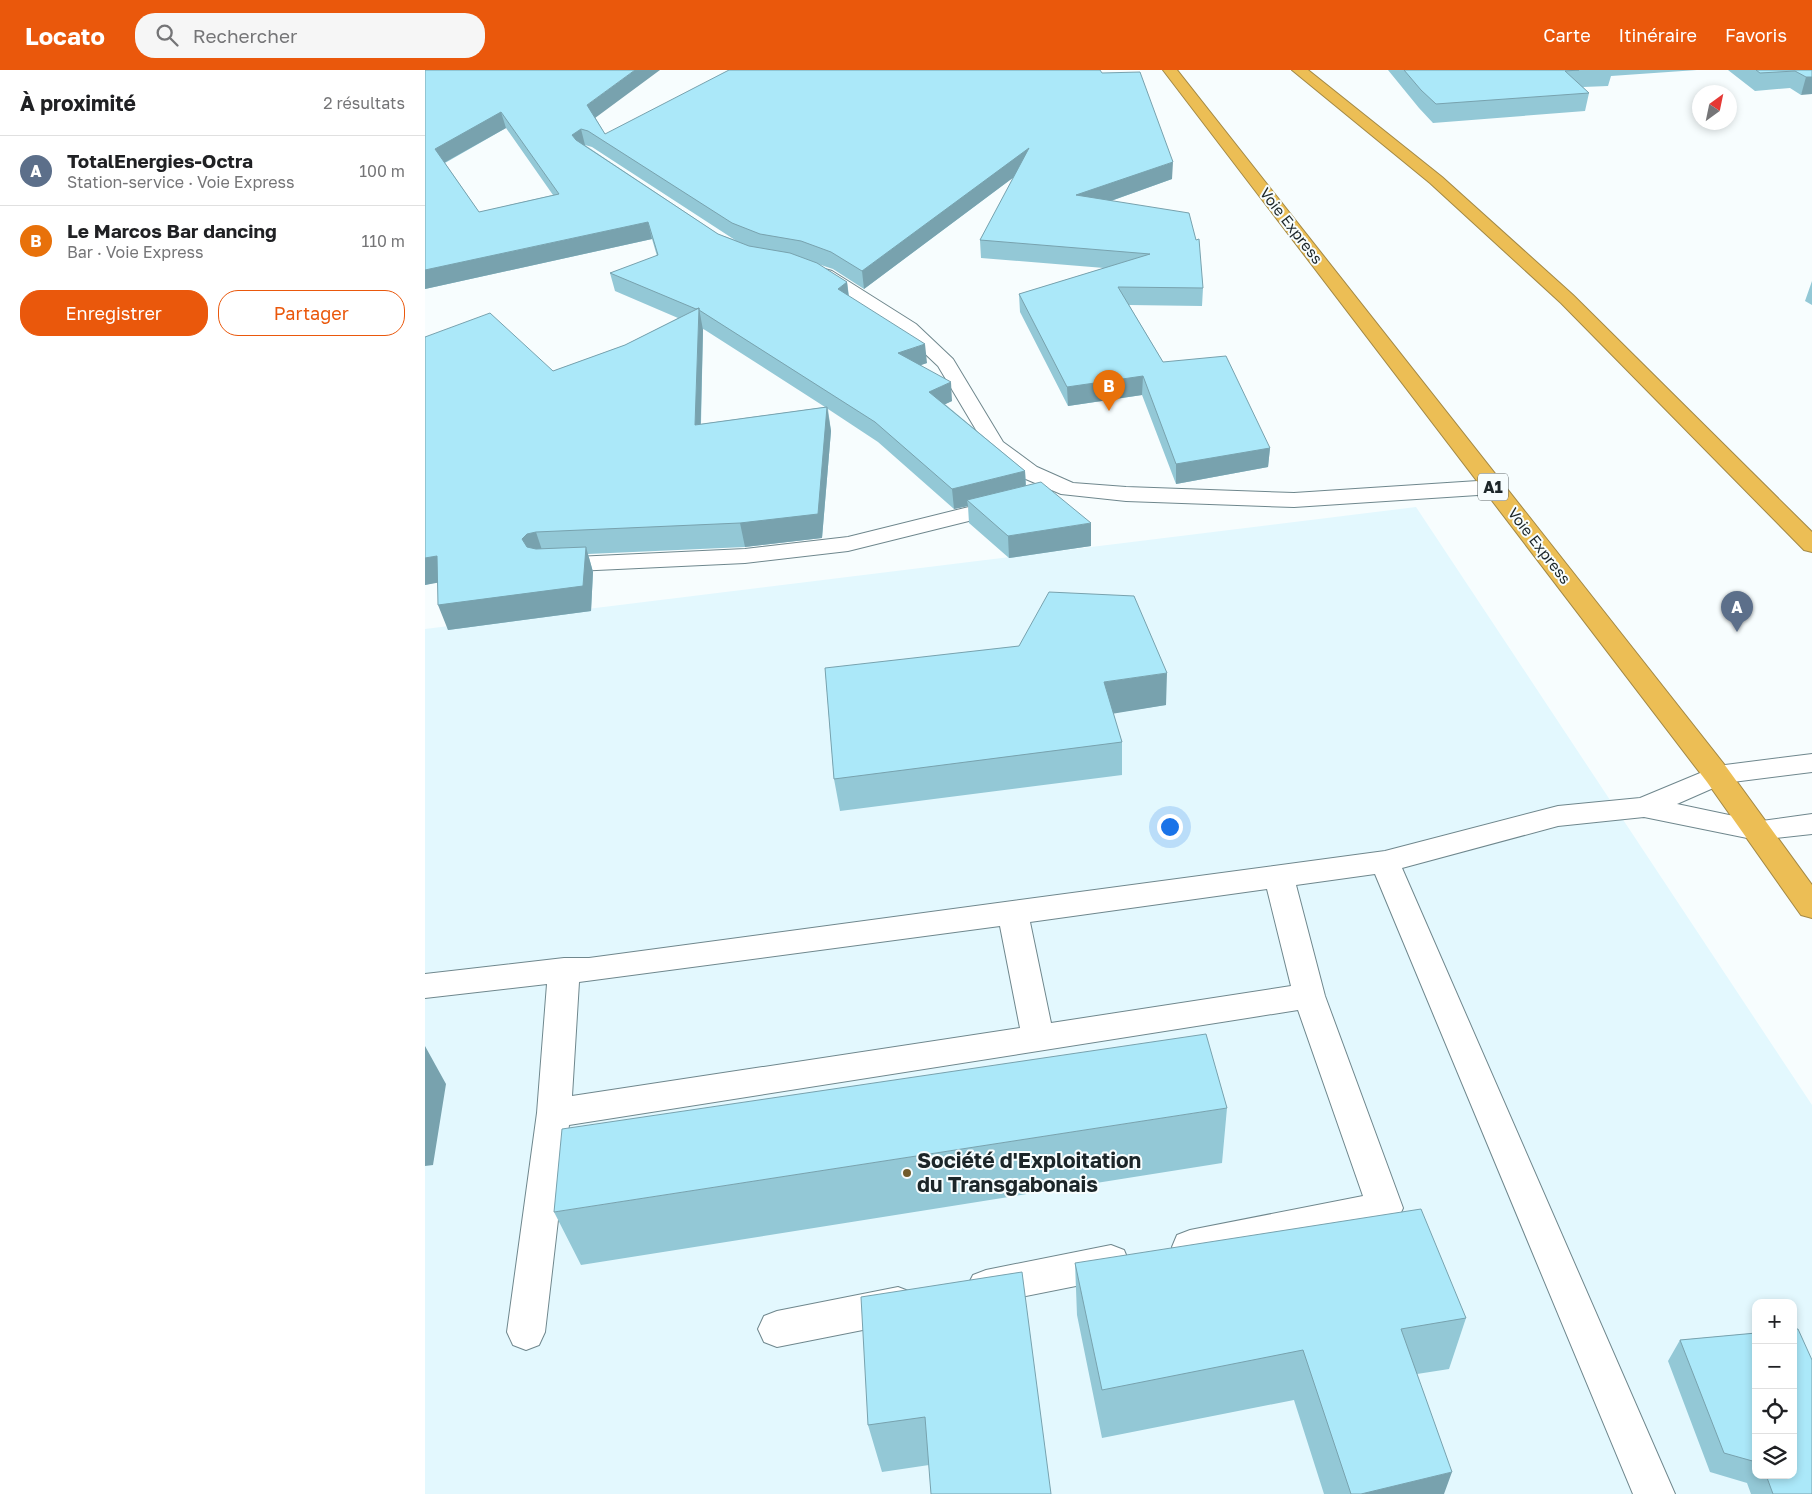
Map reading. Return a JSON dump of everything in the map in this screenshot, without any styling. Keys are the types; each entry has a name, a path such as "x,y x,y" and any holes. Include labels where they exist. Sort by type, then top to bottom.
{"highway":[{"name":"Voie Express","path":"1170,70 1717,775 1812,907"},
{"path":"1299,70 1436,180 1567,299 1812,545"}],"street":[{"path":"797,264 826,275 909,328 946,363 995,446 1029,472 1069,489 1126,494 1294,500 1493,487"},
{"path":"544,565 745,556 848,544 1069,489"},
{"path":"1644,807 1717,775 1812,763"},
{"path":"425,986 564,970 589,970 1385,862 1558,816 1644,807 1757,830 1812,824"},
{"path":"1385,862 1654,1494"},
{"path":"777,1329 1385,1208 1309,996 1279,877"},
{"path":"1013,913 1039,1039"},
{"path":"526,1332 554,1113 564,970"},
{"path":"554,1113 1309,996"}],"shaded area":[{"path":"1416,507 1812,1105 1812,1494 425,1494 425,629"}],"building":[{"path":"425,70 635,70 587,105 605,134 729,70 1100,70 1102,73 1140,72 1173,162 1076,195 1189,213 1196,240 1199,239 1203,288 1118,287 1163,362 1226,356 1270,448 1176,464 1143,376 1067,387 1019,294 1150,254 980,240 1029,148 862,271 831,252 801,241 760,234 732,223 588,131 581,129 572,135 576,140 718,234 749,246 790,253 817,263 847,282 838,289 925,344 898,353 951,382 929,392 1025,471 952,489 875,422 699,310 699,308 696,309 610,273 658,255 648,222 425,270","holes":["501,112 559,194 479,212 435,149"]},
{"path":"1404,70 1579,70 1565,71 1589,93 1436,104"},
{"path":"1756,70 1812,70 1812,77 1806,77 1795,71 1760,73"},
{"path":"699,308 695,425 827,407 818,514 740,523 536,532 527,534 522,539 527,547 536,549 586,547 583,586 438,605 437,556 425,558 425,337 490,313 553,371 625,345"},
{"path":"1041,482 1091,523 1008,536 967,500"},
{"path":"1049,592 1134,596 1167,673 1104,682 1122,742 834,779 825,668 1019,646"},
{"path":"1206,1034 1227,1108 554,1212 562,1129"},
{"path":"1421,1209 1466,1318 1401,1329 1452,1472 1361,1494 1351,1494 1303,1350 1102,1390 1075,1263"},
{"path":"1022,1272 1051,1494 931,1494 925,1417 868,1425 861,1297"},
{"path":"1798,1329 1812,1360 1812,1494 1773,1494 1767,1479 1797,1479"},
{"path":"1752,1333 1752,1461 1724,1453 1680,1340"}],"place":[{"name":"Le Marcos Bar dancing","path":"1109,411"},
{"name":"TotalEnergies-Octra","path":"1737,632"},
{"name":"Société d'Exploitation du Transgabonais","path":"907,1173"}]}
